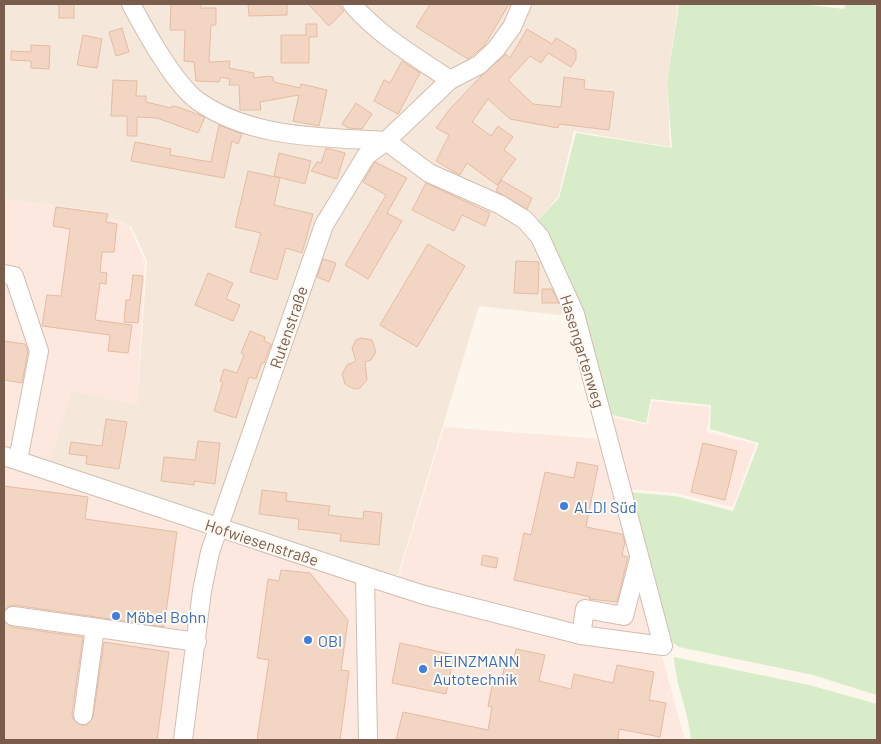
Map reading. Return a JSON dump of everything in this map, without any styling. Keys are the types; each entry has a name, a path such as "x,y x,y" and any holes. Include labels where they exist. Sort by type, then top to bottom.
{"street":[{"path":"131,4 144,29 178,80 197,101 254,127 308,136 386,141"},
{"path":"352,4 362,16 386,35 450,80"},
{"name":"Rutenstraße","path":"183,740 202,591 217,528 324,225 366,156 386,141 450,80 479,65 496,49 512,27 522,4"},
{"name":"Hasengartenweg","path":"386,141 429,173 501,205 525,220 540,237 575,314 663,646"},
{"path":"4,274 14,276 40,351 11,458"},
{"name":"Hofwiesenstraße","path":"11,458 217,528 424,595 580,635 663,646"},
{"path":"580,635 585,609 624,616 640,557"},
{"path":"365,576 368,740"},
{"path":"13,616 197,642"},
{"path":"83,715 95,628"}],"shaded area":[{"path":"4,4 678,4 667,83 670,147 574,131 558,197 529,230 572,315 479,306 398,575 387,574 48,465 72,390 137,405 147,261 131,226 91,210 4,199"},
{"path":"4,199 91,210 129,226 145,261 137,405 72,391 48,465 398,578 444,427 615,440 609,416 647,425 652,401 710,407 707,432 756,444 733,507 675,493 616,488 685,740 4,740"}],"green space":[{"path":"679,4 802,4 844,9 846,4 877,4 877,695 813,675 679,647 667,638 628,492 675,496 733,511 759,443 710,429 711,405 651,399 646,423 608,414 534,224 559,198 576,133 672,148 667,83"},
{"path":"674,657 809,685 877,704 877,740 691,740"}],"building":[{"path":"59,4 74,4 74,18 59,18"},
{"path":"171,4 201,4 201,8 216,8 216,25 211,25 209,62 230,61 229,68 254,73 254,78 268,76 273,77 274,82 300,88 301,84 327,90 319,126 293,121 299,95 260,102 261,110 240,110 239,85 229,85 230,79 221,77 219,82 196,81 194,62 184,61 185,30 170,30"},
{"path":"248,4 287,4 287,15 249,16"},
{"path":"308,4 338,4 344,11 329,26"},
{"path":"430,4 509,4 484,46 468,59 416,27"},
{"path":"306,24 317,24 317,37 309,37 309,63 281,63 281,35 306,35"},
{"path":"122,28 129,52 116,56 109,32"},
{"path":"527,29 552,44 556,38 576,50 576,59 571,67 548,53 541,63 530,56 508,80 533,104 561,107 564,77 585,80 584,89 614,92 609,130 559,124 558,128 510,119 488,99 472,122 491,136 498,126 513,137 504,150 516,159 497,185 467,163 460,175 436,161 449,135 436,128 449,110 482,75 506,54 510,58"},
{"path":"83,35 102,39 97,68 77,65"},
{"path":"31,45 50,46 49,69 31,68 31,61 11,60 11,51 31,52"},
{"path":"402,61 420,73 398,114 374,101 384,80 390,83"},
{"path":"113,80 137,81 136,96 146,96 146,102 171,108 172,106 178,107 205,117 198,133 157,118 137,117 137,136 127,136 127,116 111,116"},
{"path":"356,103 372,114 362,129 348,128 342,124"},
{"path":"219,125 242,134 238,144 232,141 224,178 131,161 135,142 171,149 170,155 211,162"},
{"path":"326,148 345,153 337,179 311,171 317,162 321,163"},
{"path":"279,153 311,161 305,184 274,176"},
{"path":"375,162 407,178 387,213 402,221 368,279 345,265 386,195 363,182"},
{"path":"248,171 280,178 274,205 313,214 302,253 286,248 277,280 250,272 261,233 235,227"},
{"path":"501,180 532,198 527,209 496,191"},
{"path":"426,183 490,213 485,226 462,215 454,231 412,210"},
{"path":"56,207 108,214 106,222 117,224 114,252 102,252 100,272 107,273 106,284 100,283 95,320 132,325 128,353 108,351 110,335 42,326 47,295 61,296 70,229 53,226"},
{"path":"428,244 465,266 417,347 380,325"},
{"path":"323,259 336,263 329,282 317,277"},
{"path":"516,261 539,262 538,294 514,293"},
{"path":"208,273 233,283 226,299 240,305 233,321 195,305"},
{"path":"133,275 143,276 138,323 124,322 126,300 130,300"},
{"path":"542,289 552,289 559,303 542,303"},
{"path":"250,331 265,337 264,341 271,344 256,379 249,377 236,418 214,411 223,382 220,381 224,369 237,373 244,355 241,353"},
{"path":"361,338 372,340 376,352 371,360 365,362 367,380 360,388 354,389 345,384 342,374 347,365 356,361 352,348 356,340"},
{"path":"4,341 25,344 28,351 22,383 4,380"},
{"path":"106,419 127,422 119,469 86,464 87,456 69,454 71,442 102,446"},
{"path":"198,441 220,443 215,484 194,481 194,485 161,481 164,457 195,460"},
{"path":"703,443 737,451 725,500 691,492"},
{"name":"ALDI Süd","path":"577,462 598,466 586,527 622,534 625,542 622,555 628,557 617,602 589,599 590,597 514,580 524,533 531,535 545,472 574,478"},
{"path":"4,486 88,497 85,519 177,532 164,627 14,605 9,606 4,611"},
{"path":"262,490 287,493 286,501 330,506 328,515 363,519 364,511 382,513 379,545 340,541 341,534 298,529 299,519 259,514"},
{"path":"483,555 498,558 496,568 481,565"},
{"name":"OBI","path":"281,570 310,573 348,620 341,670 349,671 340,740 257,740 269,660 257,658 268,579 279,581"},
{"path":"4,621 12,627 83,637 72,714 73,719 81,725 87,725 93,717 104,642 169,652 157,740 4,740"},
{"name":"HEINZMANN Autotechnik","path":"400,643 454,655 446,694 392,683"},
{"path":"516,649 545,655 539,681 571,689 574,674 613,683 617,665 654,672 649,700 666,703 660,737 619,729 618,740 396,740 403,712 488,730 492,707 488,706 493,681 501,682 505,665 512,667"}],"place":[{"name":"ALDI Süd","path":"564,506"},
{"name":"Möbel Bohn","path":"116,616"},
{"name":"OBI","path":"308,640"},
{"name":"HEINZMANN Autotechnik","path":"423,669"}]}
